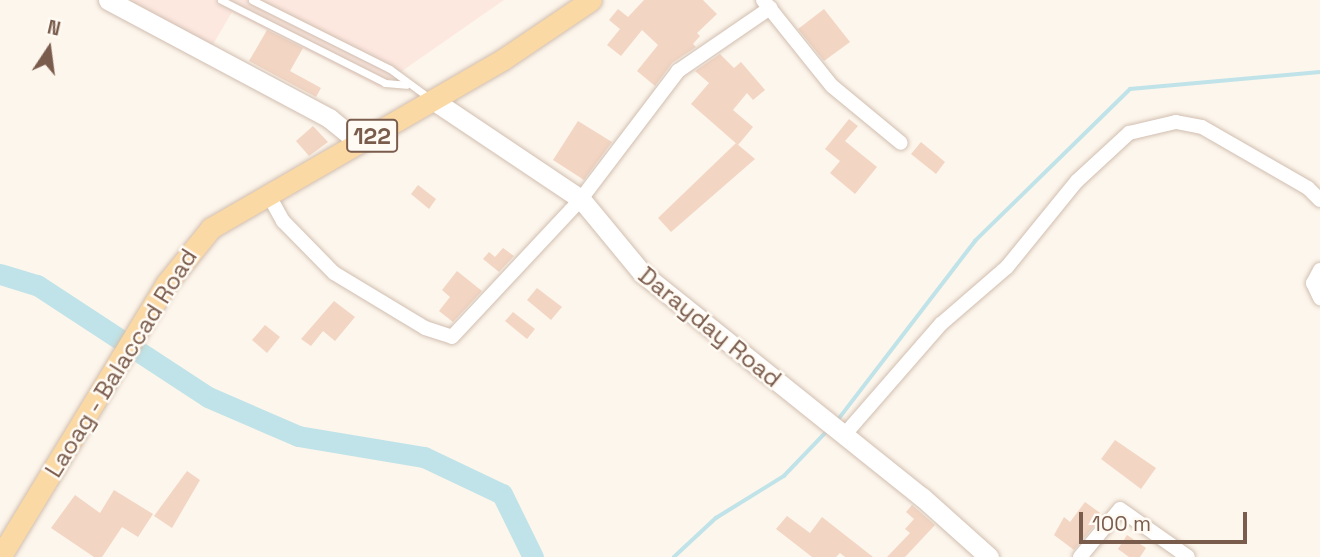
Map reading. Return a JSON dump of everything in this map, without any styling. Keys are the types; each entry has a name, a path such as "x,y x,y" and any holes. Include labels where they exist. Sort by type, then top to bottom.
{"main road":[{"name":"Laoag - Balaccad Road","path":"3,556 166,284 211,228 533,41 591,0"}],"street":[{"path":"108,0 328,118 360,143"},
{"path":"268,194 284,221 334,273 446,337 466,325 581,199 678,71 766,4 832,86 901,143"},
{"name":"Darayday Road","path":"433,100 581,199 631,264 842,432 989,557"},
{"path":"842,432 941,324 1007,267 1077,181 1129,133 1152,124 1202,127 1308,188 1320,200"},
{"path":"1320,270 1313,283 1320,298"},
{"path":"1080,557 1120,509 1188,557"}],"lane":[{"path":"221,0 385,83 407,85"},
{"path":"252,0 390,69 407,85 433,100"}],"shaded area":[{"path":"124,0 504,0 379,87 232,12 211,48"}],"building":[{"path":"644,0 703,0 717,14 697,33 700,36 693,44 696,47 672,63 655,86 637,71 658,45 642,30 621,56 607,45 620,29 609,20 618,9 628,17"},
{"path":"824,9 850,42 824,61 798,29"},
{"path":"267,30 303,48 290,71 321,88 316,97 249,61"},
{"path":"720,54 734,68 741,62 765,90 753,100 747,93 733,110 753,127 738,145 691,104 709,83 695,71"},
{"path":"849,119 858,126 845,141 877,167 855,194 830,173 840,161 825,149"},
{"path":"578,121 612,142 584,180 553,160"},
{"path":"313,126 328,142 309,156 296,141"},
{"path":"921,142 945,162 936,174 911,154"},
{"path":"736,143 755,159 671,232 658,218"},
{"path":"418,185 436,199 429,209 411,194"},
{"path":"503,248 514,256 499,272 483,259 489,252 495,257"},
{"path":"457,271 482,291 453,322 439,311 450,297 442,290"},
{"path":"537,288 562,307 551,320 527,300"},
{"path":"334,301 355,317 335,341 323,331 311,346 301,339"},
{"path":"513,312 535,329 527,339 505,321"},
{"path":"265,325 280,337 267,353 252,340"},
{"path":"1115,440 1156,468 1141,489 1101,459"},
{"path":"187,471 200,480 172,528 154,516"},
{"path":"114,490 153,514 138,537 122,527 102,557 94,557 51,528 75,495 100,513"},
{"path":"1085,502 1103,515 1074,550 1054,535 1064,517 1070,522"},
{"path":"912,505 935,525 905,557 887,557 910,533 905,529 914,519 906,512"},
{"path":"787,516 810,533 822,517 873,557 845,557 840,553 836,557 812,557 776,529"},
{"path":"1127,535 1146,548 1140,557 1129,557 1118,549"}],"waterway":[{"path":"837,421 975,241 1130,89 1320,72"},
{"path":"0,274 37,285 208,397 298,436 424,457 502,494 533,557"},
{"path":"674,557 716,518 784,476 829,429"}]}
